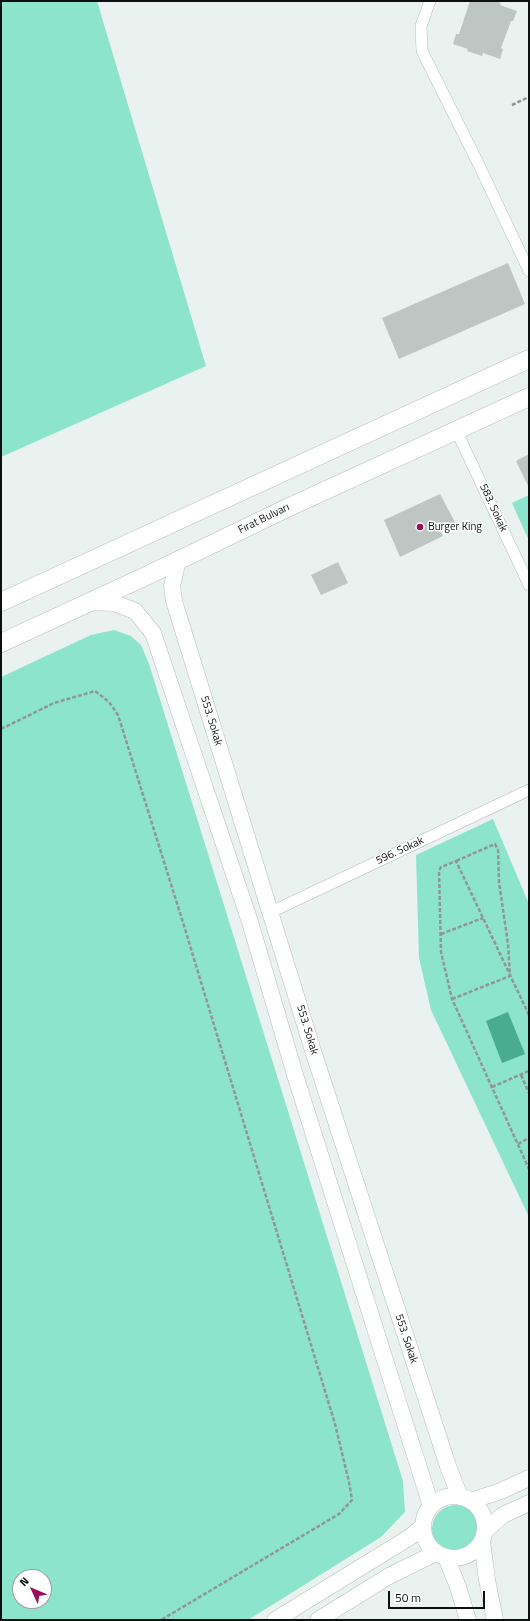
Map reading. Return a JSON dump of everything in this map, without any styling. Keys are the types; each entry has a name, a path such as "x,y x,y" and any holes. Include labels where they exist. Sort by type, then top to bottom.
{"main road":[{"path":"1,602 529,359"},
{"name":"Fırat Bulvarı","path":"1,643 285,509 529,397"},
{"name":"553. Sokak","path":"178,560 172,586 174,601 314,1054 445,1458 465,1499"},
{"path":"87,602 114,603 135,611 153,633 250,922 298,1085 401,1416 431,1506"},
{"path":"468,1620 458,1587 441,1555 429,1546 424,1536 423,1526 425,1515 431,1506 439,1500 449,1497 465,1499 501,1491 529,1478"},
{"path":"465,1499 476,1506 482,1514 484,1522 483,1536 487,1580 495,1620"},
{"path":"318,1620 389,1576 441,1555 456,1558 467,1556 475,1549 483,1536 503,1515 529,1503"},
{"path":"275,1620 410,1537 423,1526"}],"street":[{"path":"430,1 421,26 422,51 478,163 529,271"},
{"name":"583. Sokak","path":"456,430 529,585"},
{"name":"596. Sokak","path":"271,912 529,790"}],"path":[{"path":"512,105 529,97"},
{"path":"1,729 54,703 95,691 109,702 118,715 181,916 335,1424 349,1482 352,1500 339,1514 161,1620"},
{"path":"510,976 508,944 499,882 498,850 495,844 441,867 439,871 441,952 452,999 529,1169"},
{"path":"456,861 529,1015"},
{"path":"441,934 483,918"},
{"path":"452,999 510,976"},
{"path":"492,1087 529,1071"},
{"path":"521,1075 529,1093"},
{"path":"518,1144 529,1138"}],"shaded area":[{"path":"1,1 97,1 206,366 1,457"},
{"path":"529,495 529,541 512,503"},
{"path":"114,630 131,636 141,645 149,664 403,1481 405,1512 381,1537 248,1620 1,1620 1,677 91,635"},
{"path":"493,819 529,904 529,1217 431,1010 419,958 416,855"},
{"path":"508,1012 525,1054 502,1063 486,1021"},
{"path":"456,1505 465,1507 473,1512 478,1520 480,1529 478,1538 473,1546 465,1551 456,1553 447,1551 439,1546 434,1538 432,1529 434,1520 439,1512 447,1507"}],"building":[{"path":"470,1 495,1 501,3 500,5 517,11 513,21 511,21 501,48 503,49 500,59 483,53 482,56 453,44 456,34 459,34"},
{"path":"508,263 525,304 399,359 382,318"},
{"path":"529,454 529,488 516,461"},
{"path":"440,494 456,524 440,530 443,536 400,557 384,520"},
{"path":"338,562 348,583 321,595 311,575"}],"place":[{"name":"Burger King","path":"420,527"}]}
